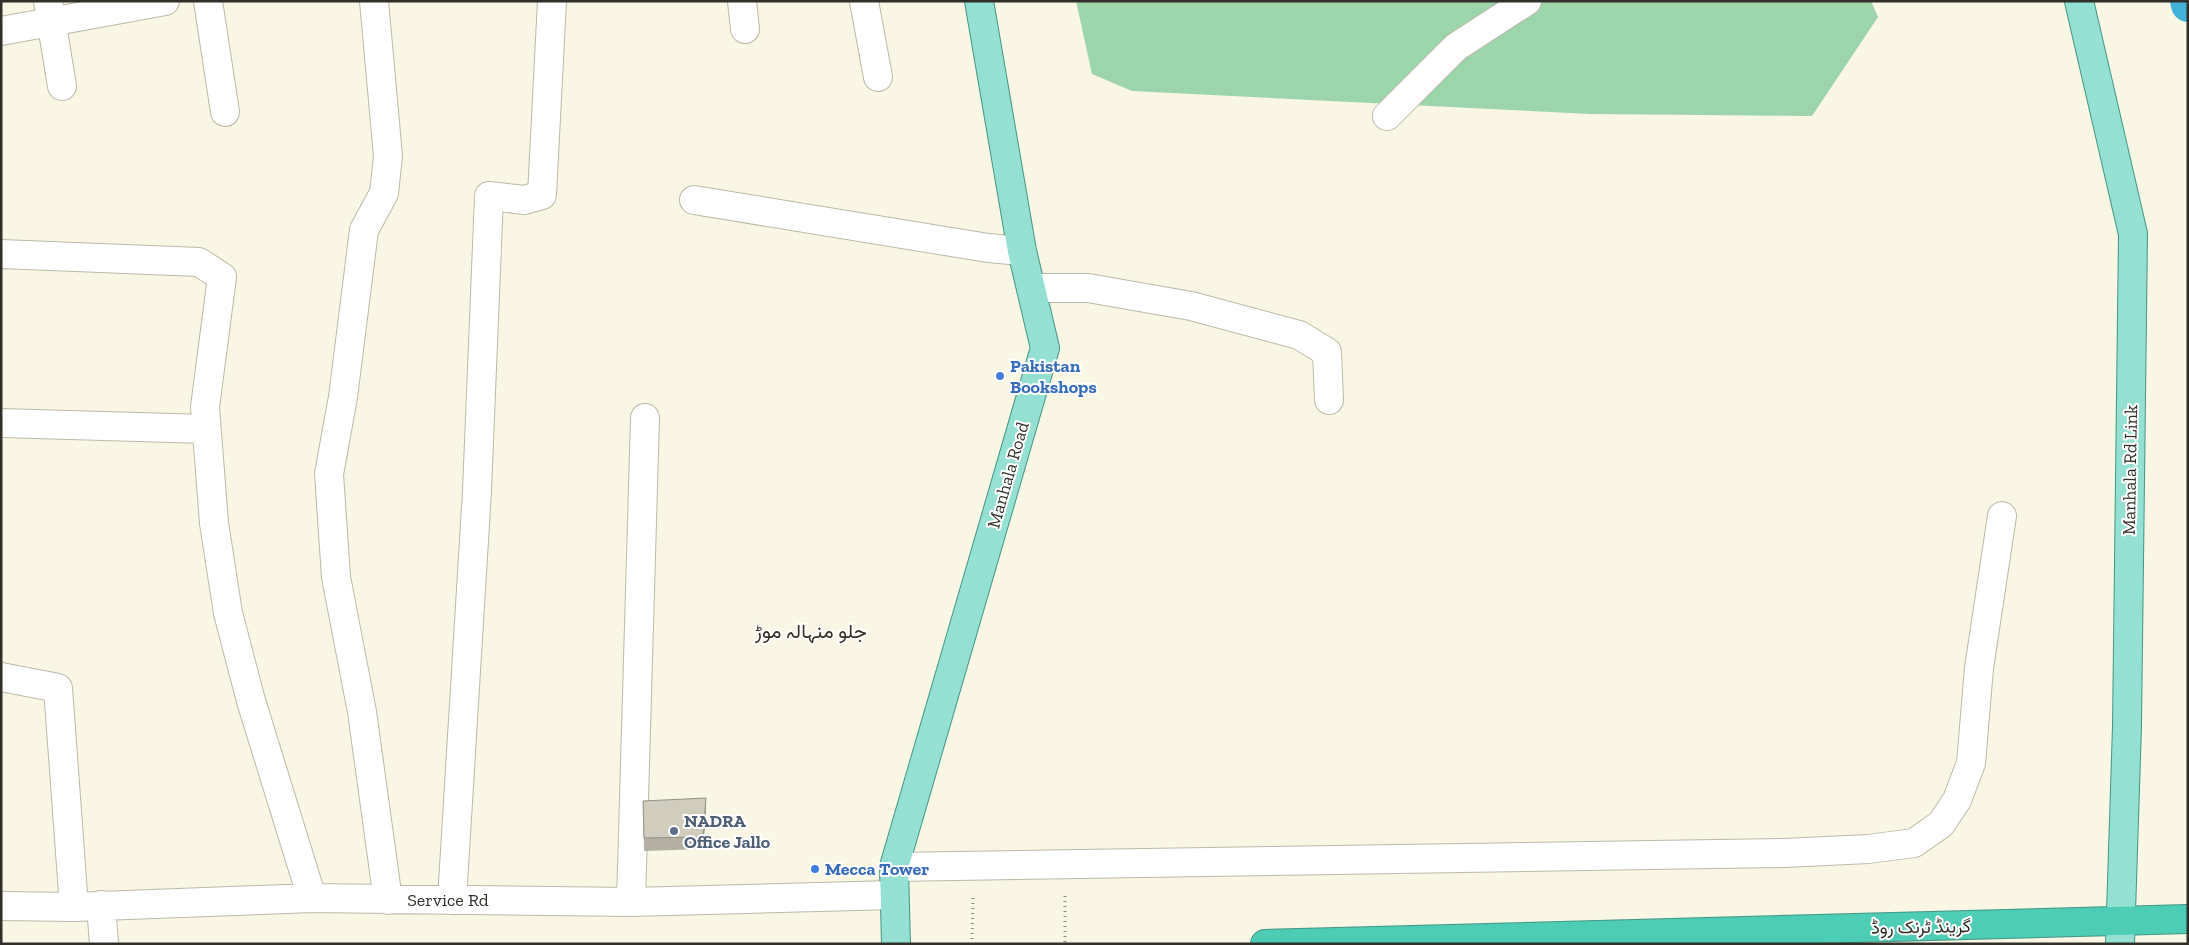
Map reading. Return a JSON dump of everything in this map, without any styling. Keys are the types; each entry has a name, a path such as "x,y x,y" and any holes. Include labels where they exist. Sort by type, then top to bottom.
{"highway":[{"name":"گرینڈ ٹرنک روڈ","path":"1265,944 2002,925 2120,932 2155,919 2188,919"}],"main road":[{"name":"Manhala Road","path":"896,944 894,867 1045,348 1022,251 978,1"},
{"name":"Manhala Rd Link","path":"2080,1 2133,234 2127,726 2120,932"}],"street":[{"path":"1,32 50,12 165,1"},
{"path":"208,1 225,112"},
{"path":"374,1 387,165 384,193 364,230 343,397 329,474 336,577 362,712 388,900"},
{"path":"452,900 477,491 489,196 524,200 542,195 552,1"},
{"path":"742,1 745,29"},
{"path":"864,1 878,77"},
{"path":"1387,116 1456,47 1527,1"},
{"path":"50,12 62,86"},
{"path":"694,200 978,246 1022,251"},
{"path":"1,254 199,262 222,277 205,407 214,523 228,613 251,701 312,898"},
{"path":"1031,288 1088,288 1191,306 1299,335 1327,352 1329,400"},
{"path":"631,902 644,418"},
{"path":"1,423 206,429"},
{"path":"894,867 1785,853 1868,849 1914,843 1941,824 1957,800 1971,763 1979,668 2002,516"},
{"path":"1,677 58,688 74,907"},
{"name":"Service Rd","path":"1,906 74,907 312,898 631,902 894,895"},
{"path":"101,905 104,944"}],"path":[{"path":"1064,890 1065,944"},
{"path":"972,944 973,893"}],"green space":[{"path":"1076,1 1871,1 1878,17 1812,116 1591,114 1132,91 1092,74"}],"building":[{"name":"NADRA Office Jallo","path":"706,798 703,837 644,838 643,801"}],"waterway":[{"path":"2187,1 2188,5"}],"place":[{"name":"Pakistan Bookshops","path":"1000,376"},
{"name":"NADRA Office Jallo","path":"674,831"},
{"name":"Mecca Tower","path":"815,869"}],"district":[{"name":"جلو منہالہ موڑ","path":"811,631"}]}
